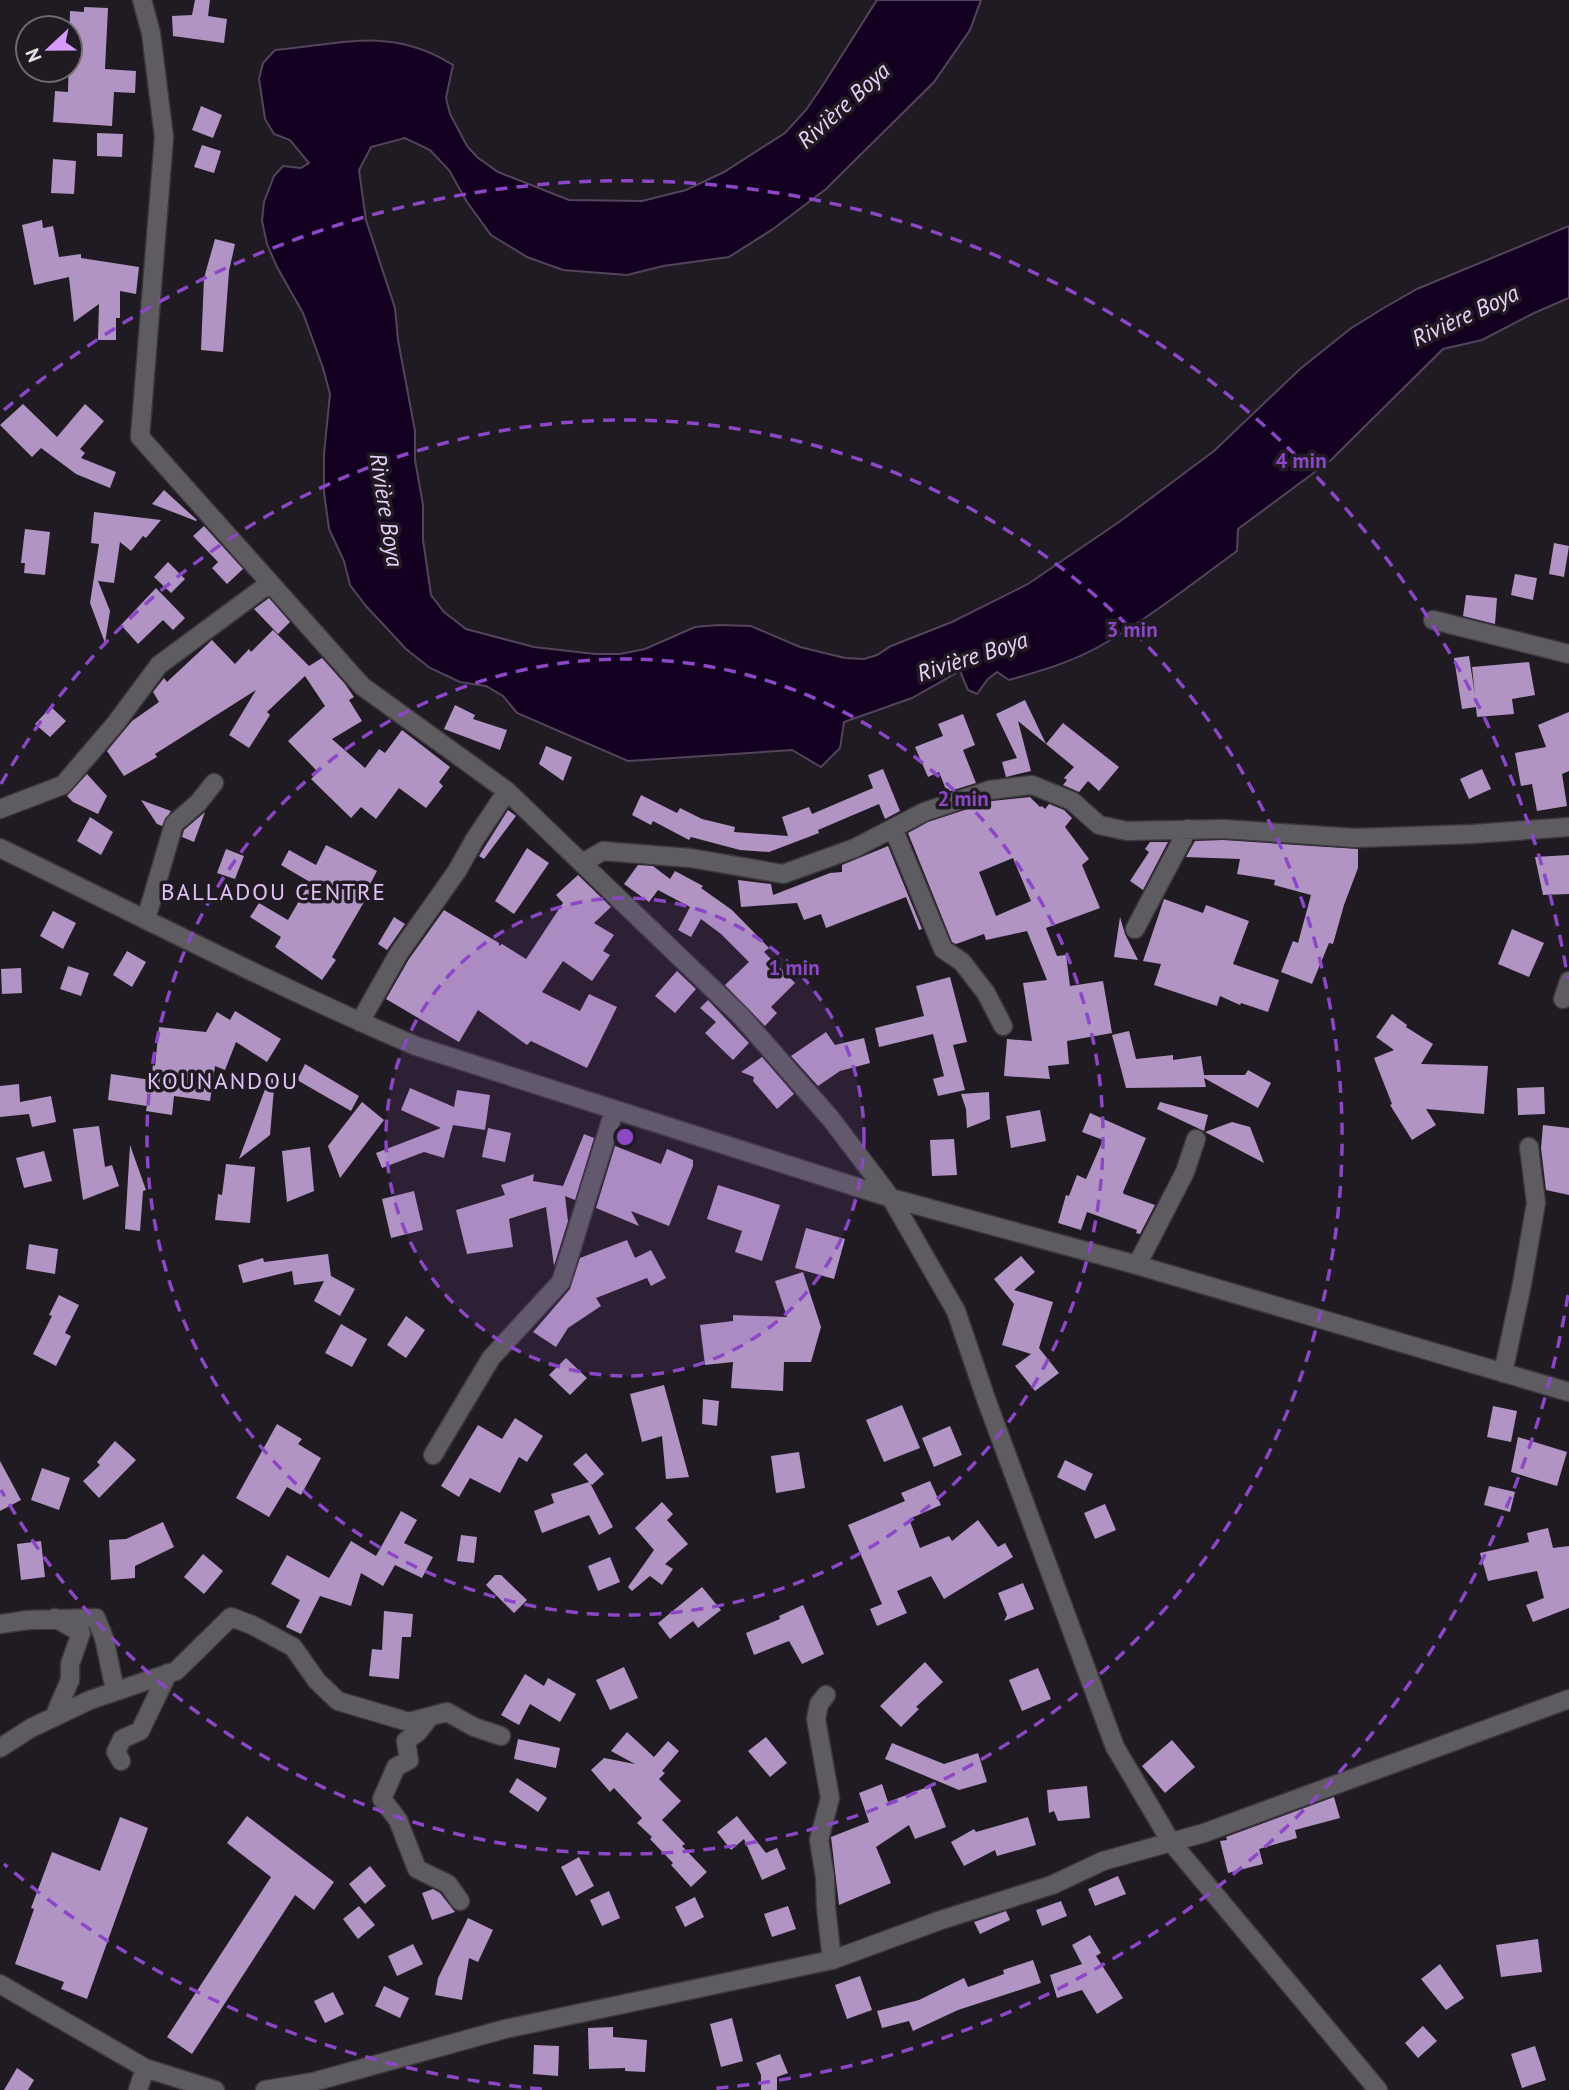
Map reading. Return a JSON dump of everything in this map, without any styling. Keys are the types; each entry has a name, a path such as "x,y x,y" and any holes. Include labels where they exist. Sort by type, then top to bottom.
{"street":[{"path":"142,0 151,33 164,137 140,437 362,686 507,790 741,1016 831,1119 891,1198 956,1311 1115,1748 1171,1842 1378,2090"},
{"path":"0,809 63,785 116,723 159,665 270,583"},
{"path":"1433,620 1569,654"},
{"path":"146,919 174,824 198,803 214,783"},
{"path":"584,862 603,851 690,858 783,874 855,848 924,812 990,790 1032,785 1072,801 1099,825 1127,831 1223,829 1355,838 1569,827"},
{"path":"360,1022 399,953 457,871 507,790"},
{"path":"893,828 943,949 962,962 986,993 1003,1026"},
{"path":"1135,929 1188,829"},
{"path":"0,848 360,1022 416,1046 891,1198 1137,1265 1569,1392"},
{"path":"1563,999 1569,981"},
{"path":"433,1455 491,1358 561,1282 614,1111"},
{"path":"1137,1265 1185,1172 1196,1139"},
{"path":"1503,1373 1536,1203 1529,1147"},
{"path":"0,1748 54,1717 115,1690 176,1671 232,1616 293,1647 317,1681 338,1702 409,1722 447,1712 474,1727 501,1736"},
{"path":"0,1624 55,1618 96,1618 104,1638 115,1690"},
{"path":"54,1717 70,1680 70,1664 81,1633 55,1618"},
{"path":"121,1761 116,1752 121,1739 140,1731 168,1673"},
{"path":"826,1695 819,1704 816,1719 830,1798 819,1840 832,1960"},
{"path":"265,2090 313,2082 505,2029 832,1960 930,1923 1052,1885 1103,1861 1204,1833 1569,1699"},
{"path":"429,1718 418,1732 406,1741 409,1760 396,1767 382,1799 398,1819 417,1870 448,1884 460,1901"},
{"path":"0,1984 145,2068 215,2090"},
{"path":"138,2090 145,2068"}],"water":[{"name":"Rivière Boya","path":"877,0 981,0 970,30 934,82 826,189 773,229 729,257 663,266 627,275 563,270 527,257 491,235 467,202 449,170 430,150 405,138 371,147 359,170 366,220 395,308 398,340 415,431 415,460 423,505 423,540 431,595 444,612 466,629 534,647 620,654 645,649 695,627 751,626 800,647 845,658 864,659 952,622 1028,584 1119,522 1214,451 1300,369 1350,329 1417,289 1569,226 1569,298 1482,340 1443,349 1331,460 1238,529 1237,551 1118,635 1056,666 1009,680 997,672 977,694 968,690 960,671 912,698 844,722 840,748 821,767 792,750 628,761 517,713 503,696 486,686 460,682 430,668 406,649 350,585 344,561 329,529 324,492 324,454 330,394 303,313 277,267 267,244 262,221 264,202 274,176 283,166 301,168 309,163 290,140 274,134 265,119 259,79 263,63 275,50 345,42 388,42 409,45 431,53 453,65 446,98 450,114 467,146 498,172 569,200 642,201 686,190 724,172 785,133 806,110"}],"building":[{"path":"195,0 210,0 208,16 227,19 224,43 173,36 172,16 192,15"},
{"path":"84,7 108,8 105,69 136,71 135,93 114,92 112,126 53,122 55,91 68,92 68,84 84,84 84,14 70,14 70,11 84,12"},
{"path":"201,106 222,115 213,138 192,130"},
{"path":"97,133 123,134 122,157 97,156"},
{"path":"202,145 221,151 214,173 194,167"},
{"path":"53,159 76,161 74,194 51,193"},
{"path":"42,220 43,228 53,226 59,257 81,254 81,258 139,267 136,294 120,291 120,318 116,318 116,340 98,340 99,304 74,322 69,277 34,285 22,225"},
{"path":"215,239 235,244 229,271 223,352 201,350 204,278"},
{"path":"23,404 57,437 85,404 104,421 80,449 85,453 81,458 116,472 110,488 76,474 41,448 32,457 0,425"},
{"path":"164,490 197,520 152,504"},
{"path":"94,512 161,520 131,551 120,542 114,583 98,581 110,611 105,643 90,603 99,544 91,543"},
{"path":"204,526 243,569 227,584 212,568 218,562 193,536"},
{"path":"25,529 50,532 45,575 24,573 25,563 21,563"},
{"path":"1554,543 1569,546 1564,577 1549,574"},
{"path":"168,562 185,579 171,593 154,577"},
{"path":"1515,574 1537,578 1533,600 1511,595"},
{"path":"156,588 185,618 173,630 163,620 138,644 121,625"},
{"path":"1466,595 1497,598 1495,624 1463,616"},
{"path":"269,598 290,622 278,634 254,609"},
{"path":"273,630 309,666 322,658 354,697 349,700 362,721 332,739 365,768 379,749 385,753 402,730 450,767 439,782 443,786 426,808 399,788 376,819 361,807 351,818 311,779 318,772 288,741 325,706 305,676 267,712 270,715 249,748 229,735 256,690 124,776 107,751 132,721 159,702 153,692 164,678 167,682 212,640 235,664"},
{"path":"1469,656 1475,695 1472,667 1529,662 1535,695 1512,699 1514,714 1477,717 1476,707 1462,709 1454,658"},
{"path":"1025,700 1046,744 1018,721 1031,771 1006,777 1002,762 1017,758 996,714"},
{"path":"455,705 475,715 473,719 507,730 500,750 444,729"},
{"path":"51,707 66,721 50,737 35,724"},
{"path":"1569,712 1569,771 1562,774 1567,806 1537,811 1532,784 1521,786 1515,753 1546,747 1538,725"},
{"path":"963,714 975,745 963,750 976,783 947,792 939,772 928,777 915,747 943,736 938,724"},
{"path":"1063,723 1119,767 1099,791 1088,781 1079,792 1063,785 1067,780 1064,778 1074,767 1046,744"},
{"path":"546,746 572,757 563,781 539,764"},
{"path":"883,769 900,811 885,819 879,804 818,830 819,833 769,852 740,850 691,837 689,840 653,821 651,825 632,815 641,795 677,813 680,808 702,819 735,827 734,832 788,836 782,817 809,807 812,814 873,788 868,775"},
{"path":"1482,769 1491,789 1469,799 1460,779"},
{"path":"87,774 107,796 98,814 73,802 67,796"},
{"path":"1030,797 1045,809 1049,804 1064,810 1072,818 1065,827 1089,859 1082,865 1100,908 1046,928 1057,956 1066,955 1070,986 1103,981 1112,1033 1067,1041 1069,1064 1048,1066 1050,1079 1004,1076 1007,1039 1032,1041 1023,983 1047,980 1027,931 986,940 984,934 956,944 952,942 908,833 928,822 992,801","holes":["1013,858 1031,901 996,916 979,872"]},
{"path":"141,800 171,811 162,826 157,824"},
{"path":"508,810 516,816 484,859 479,856"},
{"path":"205,812 194,842 182,837 184,830"},
{"path":"90,817 113,832 101,855 77,841"},
{"path":"1223,840 1358,849 1358,868 1333,944 1329,943 1312,984 1281,972 1293,941 1298,943 1311,895 1274,885 1275,880 1237,874 1240,859 1186,857 1195,841"},
{"path":"1150,842 1168,842 1143,890 1130,881 1149,852 1145,849"},
{"path":"326,845 377,871 368,888 371,890 332,957 336,960 322,980 275,947 281,937 250,917 259,903 288,920 310,882 281,865 289,850 316,865"},
{"path":"888,846 922,929 919,930 906,897 826,928 821,914 804,920 797,903 741,907 738,880 771,884 773,895 830,873 842,872 842,865"},
{"path":"527,848 549,863 514,914 495,901"},
{"path":"226,849 244,856 235,879 217,873"},
{"path":"1569,855 1569,894 1543,895 1535,857"},
{"path":"638,865 653,866 670,879 675,871 703,886 701,888 732,910 769,948 764,952 795,983 771,1007 777,1013 765,1026 725,985 749,962 721,934 701,919 691,937 678,930 690,907 658,890 649,902 624,884"},
{"path":"578,875 611,907 594,923 614,935 603,951 610,955 592,981 563,961 542,992 580,1011 589,994 617,1007 587,1068 531,1041 527,1045 478,1010 459,1042 386,999 409,959 444,910 499,943 499,946 502,944 526,959 563,903 556,895"},
{"path":"1164,899 1203,913 1206,905 1249,921 1233,964 1279,980 1268,1012 1241,1003 1240,1005 1220,996 1217,1006 1154,985 1161,964 1143,961"},
{"path":"53,911 76,923 63,949 40,936"},
{"path":"394,917 405,924 387,950 378,944"},
{"path":"1120,917 1125,934 1138,960 1114,957"},
{"path":"1512,929 1544,943 1529,977 1498,964"},
{"path":"127,951 146,962 132,987 113,975"},
{"path":"68,966 89,973 81,996 60,989"},
{"path":"21,968 22,993 2,994 1,969"},
{"path":"677,971 696,989 675,1013 655,996"},
{"path":"950,977 967,1042 953,1045 965,1090 938,1096 933,1079 944,1076 933,1034 879,1047 875,1028 924,1016 916,986"},
{"path":"708,1000 749,1043 733,1060 705,1033 716,1022 700,1008"},
{"path":"235,1011 281,1039 267,1062 236,1042 225,1070 215,1066 210,1101 174,1096 172,1115 146,1111 147,1106 108,1100 111,1074 151,1080 159,1027 206,1032 217,1012 230,1020"},
{"path":"1392,1014 1407,1025 1406,1027 1433,1044 1421,1064 1488,1066 1484,1114 1426,1109 1436,1125 1412,1140 1390,1105 1392,1104 1374,1058 1394,1050 1376,1037"},
{"path":"1129,1031 1136,1059 1173,1055 1173,1060 1201,1056 1204,1075 1245,1075 1248,1070 1271,1083 1258,1108 1204,1078 1206,1087 1126,1088 1112,1035"},
{"path":"826,1032 835,1045 864,1038 870,1063 840,1071 818,1086 791,1056"},
{"path":"762,1057 794,1094 777,1109 753,1081 754,1077 741,1072"},
{"path":"305,1064 359,1096 351,1111 297,1080"},
{"path":"270,1076 275,1077 270,1135 239,1159"},
{"path":"19,1084 20,1102 51,1096 56,1122 32,1127 29,1114 0,1117 0,1086"},
{"path":"1544,1087 1545,1114 1518,1115 1517,1088"},
{"path":"410,1088 454,1107 457,1090 490,1095 485,1130 453,1125 444,1158 424,1152 382,1168 376,1153 441,1128 401,1110"},
{"path":"989,1092 990,1119 967,1128 966,1109 961,1094"},
{"path":"362,1102 384,1120 340,1178 328,1146"},
{"path":"1160,1102 1208,1115 1204,1131 1157,1109"},
{"path":"1040,1110 1046,1141 1011,1148 1006,1116"},
{"path":"1090,1113 1146,1138 1123,1192 1155,1205 1140,1234 1136,1233 1137,1230 1087,1212 1081,1230 1058,1223 1066,1195 1069,1196 1077,1175 1086,1179 1103,1140 1082,1132"},
{"path":"1232,1122 1250,1127 1264,1163 1205,1132"},
{"path":"1543,1125 1569,1128 1569,1195 1546,1190 1541,1148"},
{"path":"99,1126 105,1167 112,1165 119,1186 83,1200 73,1129"},
{"path":"488,1128 511,1133 505,1162 482,1157"},
{"path":"584,1134 594,1138 575,1200 565,1196 568,1221 554,1266 546,1207 509,1219 513,1247 467,1254 456,1210 505,1195 501,1185 534,1174 533,1181 563,1186"},
{"path":"954,1139 957,1175 932,1176 930,1140"},
{"path":"130,1145 146,1190 143,1191 140,1231 125,1229"},
{"path":"615,1146 661,1164 667,1149 693,1160 669,1226 631,1211 639,1226 596,1208"},
{"path":"310,1147 314,1191 287,1202 282,1151"},
{"path":"44,1151 52,1181 24,1188 16,1158"},
{"path":"226,1164 255,1167 250,1223 215,1220"},
{"path":"718,1185 780,1205 762,1261 735,1252 742,1231 707,1219"},
{"path":"414,1191 423,1230 391,1238 382,1199"},
{"path":"806,1228 845,1239 834,1279 795,1268"},
{"path":"627,1240 635,1258 651,1250 666,1278 651,1286 647,1278 596,1298 601,1306 568,1328 556,1347 533,1332 570,1289 580,1258"},
{"path":"29,1244 58,1249 55,1274 26,1269"},
{"path":"328,1254 331,1276 355,1289 340,1316 314,1301 324,1281 294,1285 292,1271 243,1283 238,1265 263,1258 264,1262"},
{"path":"1021,1256 1035,1272 1014,1290 1053,1302 1039,1348 1059,1373 1035,1391 1015,1366 1031,1354 1002,1345 1014,1304 994,1279"},
{"path":"803,1272 821,1327 811,1362 784,1362 783,1391 731,1388 733,1362 705,1365 700,1325 733,1321 733,1315 787,1317 775,1281"},
{"path":"59,1295 79,1305 65,1333 71,1336 56,1366 33,1354"},
{"path":"406,1316 425,1330 406,1358 387,1345"},
{"path":"341,1324 367,1339 352,1367 325,1353"},
{"path":"566,1358 587,1378 570,1395 549,1375"},
{"path":"664,1385 689,1477 666,1479 662,1436 642,1442 630,1394"},
{"path":"703,1399 719,1401 717,1426 702,1424"},
{"path":"902,1405 920,1448 884,1462 866,1420"},
{"path":"1493,1406 1517,1411 1511,1442 1487,1437"},
{"path":"515,1418 543,1436 527,1462 519,1457 500,1493 470,1478 459,1497 441,1486 478,1425 502,1439"},
{"path":"277,1424 302,1439 298,1444 321,1458 301,1495 287,1487 269,1517 236,1498"},
{"path":"950,1426 962,1455 934,1467 922,1438"},
{"path":"1518,1437 1567,1452 1557,1486 1511,1472"},
{"path":"115,1441 136,1460 99,1498 83,1481 100,1465 97,1462"},
{"path":"799,1452 805,1488 776,1493 771,1456"},
{"path":"586,1453 604,1474 592,1485 590,1483 613,1527 599,1535 589,1515 542,1533 534,1511 554,1503 551,1494 589,1482 573,1464"},
{"path":"1065,1460 1093,1474 1085,1491 1057,1477"},
{"path":"0,1461 21,1500 0,1511"},
{"path":"42,1468 70,1478 59,1510 31,1500"},
{"path":"930,1481 941,1505 909,1519 920,1548 949,1536 952,1541 978,1520 998,1547 1005,1543 1013,1557 944,1599 931,1576 897,1591 907,1613 877,1626 870,1609 882,1604 848,1525 905,1501 901,1493"},
{"path":"1489,1486 1515,1492 1510,1512 1484,1505"},
{"path":"662,1502 673,1514 667,1520 688,1544 665,1564 673,1569 662,1585 650,1576 632,1591 628,1587 654,1550 635,1528"},
{"path":"1105,1504 1116,1530 1095,1539 1084,1513"},
{"path":"401,1511 417,1520 404,1543 433,1557 422,1578 395,1565 383,1586 361,1573 351,1606 320,1596 301,1634 286,1627 300,1600 271,1584 287,1555 329,1578 351,1541 376,1556"},
{"path":"163,1522 174,1547 135,1566 135,1578 111,1580 109,1540 126,1539"},
{"path":"1548,1528 1553,1548 1569,1546 1569,1608 1533,1622 1526,1605 1544,1598 1537,1571 1488,1581 1480,1553 1529,1542 1527,1533"},
{"path":"461,1535 477,1537 474,1563 457,1561"},
{"path":"41,1541 45,1577 21,1580 17,1544"},
{"path":"203,1554 223,1571 204,1594 184,1577"},
{"path":"610,1557 620,1582 598,1591 588,1566"},
{"path":"495,1575 501,1575 527,1600 514,1613 486,1585"},
{"path":"1023,1583 1034,1609 1004,1621 1007,1615 998,1593"},
{"path":"702,1587 721,1610 698,1628 693,1621 670,1639 658,1623"},
{"path":"803,1605 824,1654 802,1664 789,1641 754,1655 746,1633 780,1619 779,1616"},
{"path":"384,1611 413,1614 411,1637 402,1637 399,1679 369,1676 372,1649 382,1650"},
{"path":"925,1662 943,1682 916,1707 919,1709 901,1727 880,1706"},
{"path":"624,1667 638,1698 610,1710 596,1680"},
{"path":"1038,1668 1051,1699 1022,1711 1009,1680"},
{"path":"525,1674 544,1686 548,1678 576,1694 560,1722 530,1704 519,1725 501,1715"},
{"path":"627,1732 654,1757 668,1741 679,1751 662,1771 665,1773 659,1779 681,1801 662,1820 707,1872 691,1887 650,1839 652,1837 637,1823 642,1818 614,1788 610,1792 591,1770 604,1758 635,1764 611,1751"},
{"path":"766,1737 787,1763 770,1777 748,1751"},
{"path":"518,1739 560,1748 556,1768 514,1759"},
{"path":"1172,1740 1195,1767 1165,1793 1142,1766"},
{"path":"892,1743 944,1764 978,1753 987,1782 959,1790 885,1759"},
{"path":"517,1778 547,1798 538,1812 509,1792"},
{"path":"882,1784 888,1802 930,1786 946,1827 915,1839 909,1825 876,1847 891,1883 839,1905 831,1837 869,1822 859,1793"},
{"path":"1087,1786 1090,1818 1058,1821 1054,1811 1049,1813 1047,1790"},
{"path":"1334,1797 1340,1818 1295,1830 1297,1838 1259,1849 1263,1864 1228,1873 1220,1841"},
{"path":"247,1816 334,1882 314,1910 295,1895 192,2054 167,2037 271,1877 227,1843"},
{"path":"737,1816 766,1853 777,1848 786,1869 762,1880 744,1839 731,1850 717,1832"},
{"path":"120,1817 148,1828 87,1999 61,1989 64,1982 15,1964 34,1909 31,1908 52,1852 100,1871"},
{"path":"1028,1817 1036,1845 997,1856 995,1850 964,1866 951,1842 974,1829 976,1832"},
{"path":"579,1857 594,1886 576,1896 561,1867"},
{"path":"370,1866 386,1886 365,1904 349,1884"},
{"path":"1118,1876 1126,1894 1095,1906 1088,1889"},
{"path":"433,1889 440,1893 455,1912 432,1920 422,1893"},
{"path":"609,1891 620,1918 602,1926 590,1900"},
{"path":"695,1897 704,1917 685,1927 675,1907"},
{"path":"1061,1901 1067,1916 1042,1926 1036,1910"},
{"path":"359,1906 375,1925 358,1939 343,1919"},
{"path":"788,1906 796,1929 772,1937 764,1914"},
{"path":"1006,1911 1010,1920 980,1934 974,1922"},
{"path":"468,1918 493,1930 478,1962 469,1958 462,2000 435,1995 438,1978"},
{"path":"1090,1935 1101,1953 1096,1956 1123,1998 1097,2014 1082,1990 1057,1998 1050,1975 1082,1964 1072,1945"},
{"path":"1538,1939 1542,1972 1501,1977 1496,1945"},
{"path":"413,1944 423,1964 397,1976 388,1956"},
{"path":"1033,1960 1041,1983 958,2010 913,2031 909,2021 882,2028 877,2011 919,2000 964,1978 968,1987 1004,1974 1003,1970"},
{"path":"1440,1964 1464,1998 1446,2010 1421,1979"},
{"path":"860,1976 872,2010 847,2019 835,1985"},
{"path":"384,1986 409,1998 400,2018 375,2006"},
{"path":"333,1992 344,2014 325,2023 314,2001"},
{"path":"732,2018 743,2061 721,2067 710,2024"},
{"path":"1423,2026 1437,2041 1418,2058 1405,2043"},
{"path":"613,2027 613,2037 647,2040 645,2072 625,2071 625,2068 589,2069 588,2028"},
{"path":"534,2045 559,2046 558,2076 533,2074"},
{"path":"1535,2046 1546,2080 1522,2088 1511,2054"},
{"path":"780,2054 788,2073 777,2077 777,2090 761,2090 761,2075 756,2063"},
{"path":"17,2068 34,2080 28,2090 4,2090"}],"district":[{"name":"BALLADOU CENTRE","path":"274,891"},
{"name":"KOUNANDOU","path":"223,1080"}]}
